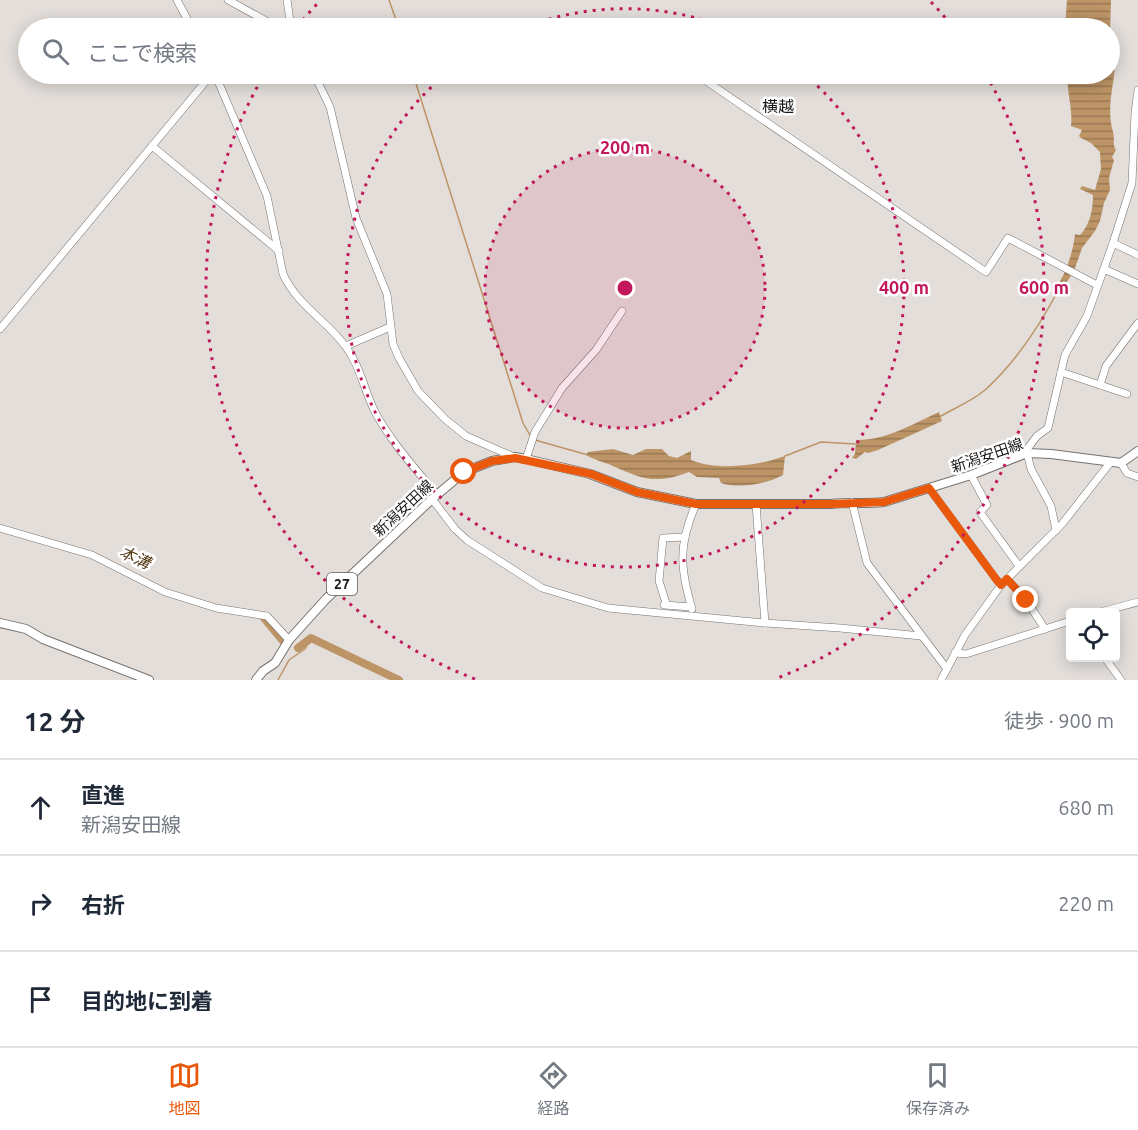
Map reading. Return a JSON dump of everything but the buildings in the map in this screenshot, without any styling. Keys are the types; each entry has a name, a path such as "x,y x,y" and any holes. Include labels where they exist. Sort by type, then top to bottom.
{"main road":[{"path":"1121,463 1138,451"},
{"name":"新潟安田線","path":"256,680 263,671 275,663 289,640 326,599 434,497 464,472 492,461 526,459 591,474 637,492 696,504 884,502 971,475 1027,453 1121,463"},
{"path":"0,623 26,629 43,639 149,680"}],"street":[{"path":"177,0 187,18"},
{"path":"228,0 261,18"},
{"path":"287,0 289,18"},
{"path":"0,329 204,84"},
{"path":"220,84 267,196 283,274 288,285 301,302 346,346 383,427 455,529 467,540 542,588 608,608 921,636"},
{"path":"319,84 330,107 356,218 387,294 393,344 399,358 424,398 466,436 515,458"},
{"path":"711,84 986,272 1008,238 1097,285"},
{"path":"1056,530 1052,507 1031,469 1027,453 1036,436 1048,428 1065,355 1087,316 1136,170 1135,113 1138,90"},
{"path":"152,146 279,251"},
{"path":"1113,243 1138,255"},
{"path":"1104,269 1138,284"},
{"path":"526,459 535,432 562,388 596,350 622,311"},
{"path":"1100,385 1106,366 1138,323"},
{"path":"346,346 390,327"},
{"path":"1061,372 1127,394"},
{"path":"941,680 965,635 1001,585 1056,530 1110,463"},
{"path":"1121,463 1127,473 1138,477"},
{"path":"971,475 987,506 980,512 1019,566"},
{"path":"929,488 1001,585"},
{"path":"852,502 867,563 947,669"},
{"path":"693,616 683,578 687,525 696,504"},
{"path":"756,504 765,623"},
{"path":"0,528 92,555 165,592 216,608 267,616 289,640"},
{"path":"685,537 663,538 659,581 666,603 664,605 691,607"},
{"path":"1007,579 1026,600 1045,629"},
{"path":"1115,608 1138,602"},
{"path":"955,653 966,654 1066,623"},
{"path":"1108,662 1121,680"}],"shaded area":[{"path":"1067,0 1111,0 1110,18 1066,18"},
{"path":"1068,84 1113,84 1110,114 1116,150 1112,157 1114,160 1109,178 1110,190 1100,221 1082,248 1074,271 1063,288 1058,284 1069,260 1075,234 1080,235 1083,231 1092,211 1093,195 1080,189 1082,186 1095,190 1101,169 1100,152 1079,136 1082,130 1071,126"},
{"path":"939,412 942,421 878,450 865,452 856,459 852,458 855,454 856,440 888,435"},
{"path":"613,449 633,455 646,449 662,449 669,456 677,458 691,451 691,460 725,466 751,465 785,456 783,475 761,483 736,486 721,483 719,478 697,477 689,472 668,478 650,479 633,475 586,455 588,452"}],"waterway":[{"path":"389,0 395,18"},
{"path":"416,84 523,423 531,437"},
{"path":"941,416 975,398 1007,367 1027,341 1061,285"},
{"path":"535,440 588,455"},
{"path":"785,456 821,442 855,444"},
{"name":"本溝","path":"264,618 283,641"},
{"path":"278,680 289,660 305,649 311,638"},
{"name":"本溝","path":"298,648 311,638 399,680"}],"district":[{"name":"横越","path":"778,106"}],"route":[{"path":"464,472 492,461 526,459 591,474 637,492 696,504 872,503 884,502 929,488 1001,585 1007,579 1026,600"}]}
